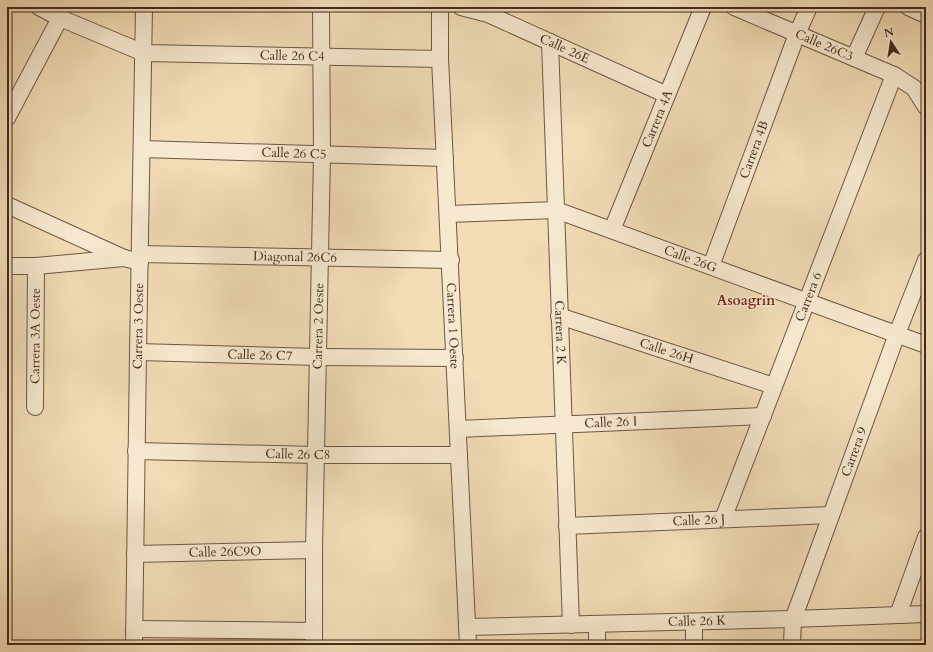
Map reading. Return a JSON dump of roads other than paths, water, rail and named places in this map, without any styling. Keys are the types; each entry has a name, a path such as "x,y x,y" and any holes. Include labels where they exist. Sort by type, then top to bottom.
{"street":[{"path":"39,7 60,18 144,53"},
{"name":"Carrera 3 Oeste","path":"134,637 144,7"},
{"name":"Carrera 2 Oeste","path":"314,638 314,550 322,155 321,7"},
{"name":"Carrera 1 Oeste","path":"440,7 440,59 451,260 468,645"},
{"name":"Calle 26E","path":"461,7 488,14 667,95"},
{"name":"Carrera 4A","path":"612,230 703,7"},
{"name":"Carrera 4B","path":"711,266 797,34 809,7"},
{"path":"854,58 877,7"},
{"path":"908,7 926,15"},
{"name":"Calle 26C3","path":"743,9 797,34 894,75 914,88 926,107"},
{"path":"7,118 60,18"},
{"name":"Carrera 2 K","path":"550,42 562,425 571,624"},
{"name":"Calle 26 C4","path":"144,53 322,58 440,59"},
{"name":"Carrera 6","path":"723,519 894,75"},
{"name":"Calle 26 C5","path":"142,148 445,158"},
{"name":"Diagonal 26C6","path":"7,205 124,258"},
{"name":"Calle 26G","path":"448,214 556,210 926,345"},
{"name":"Diagonal 26C6","path":"7,266 36,266 124,258 320,257 451,260"},
{"name":"Carrera 9","path":"792,645 794,619 897,334 926,260"},
{"name":"Carrera 3A Oeste","path":"35,407 36,266"},
{"name":"Calle 26H","path":"559,316 774,386"},
{"name":"Calle 26 C7","path":"138,352 318,357 455,358"},
{"name":"Calle 26 I","path":"458,429 763,416"},
{"name":"Calle 26 C8","path":"136,451 316,455 459,455"},
{"name":"Calle 26 J","path":"567,526 831,515"},
{"path":"898,615 926,538"},
{"name":"Calle 26C9O","path":"135,554 314,550"},
{"name":"Calle 26 K","path":"467,627 694,622 926,614"},
{"path":"694,622 694,645"},
{"path":"597,624 597,645"},
{"path":"134,637 314,638"}],"district":[{"name":"Asoagrin","path":"746,300"}]}
